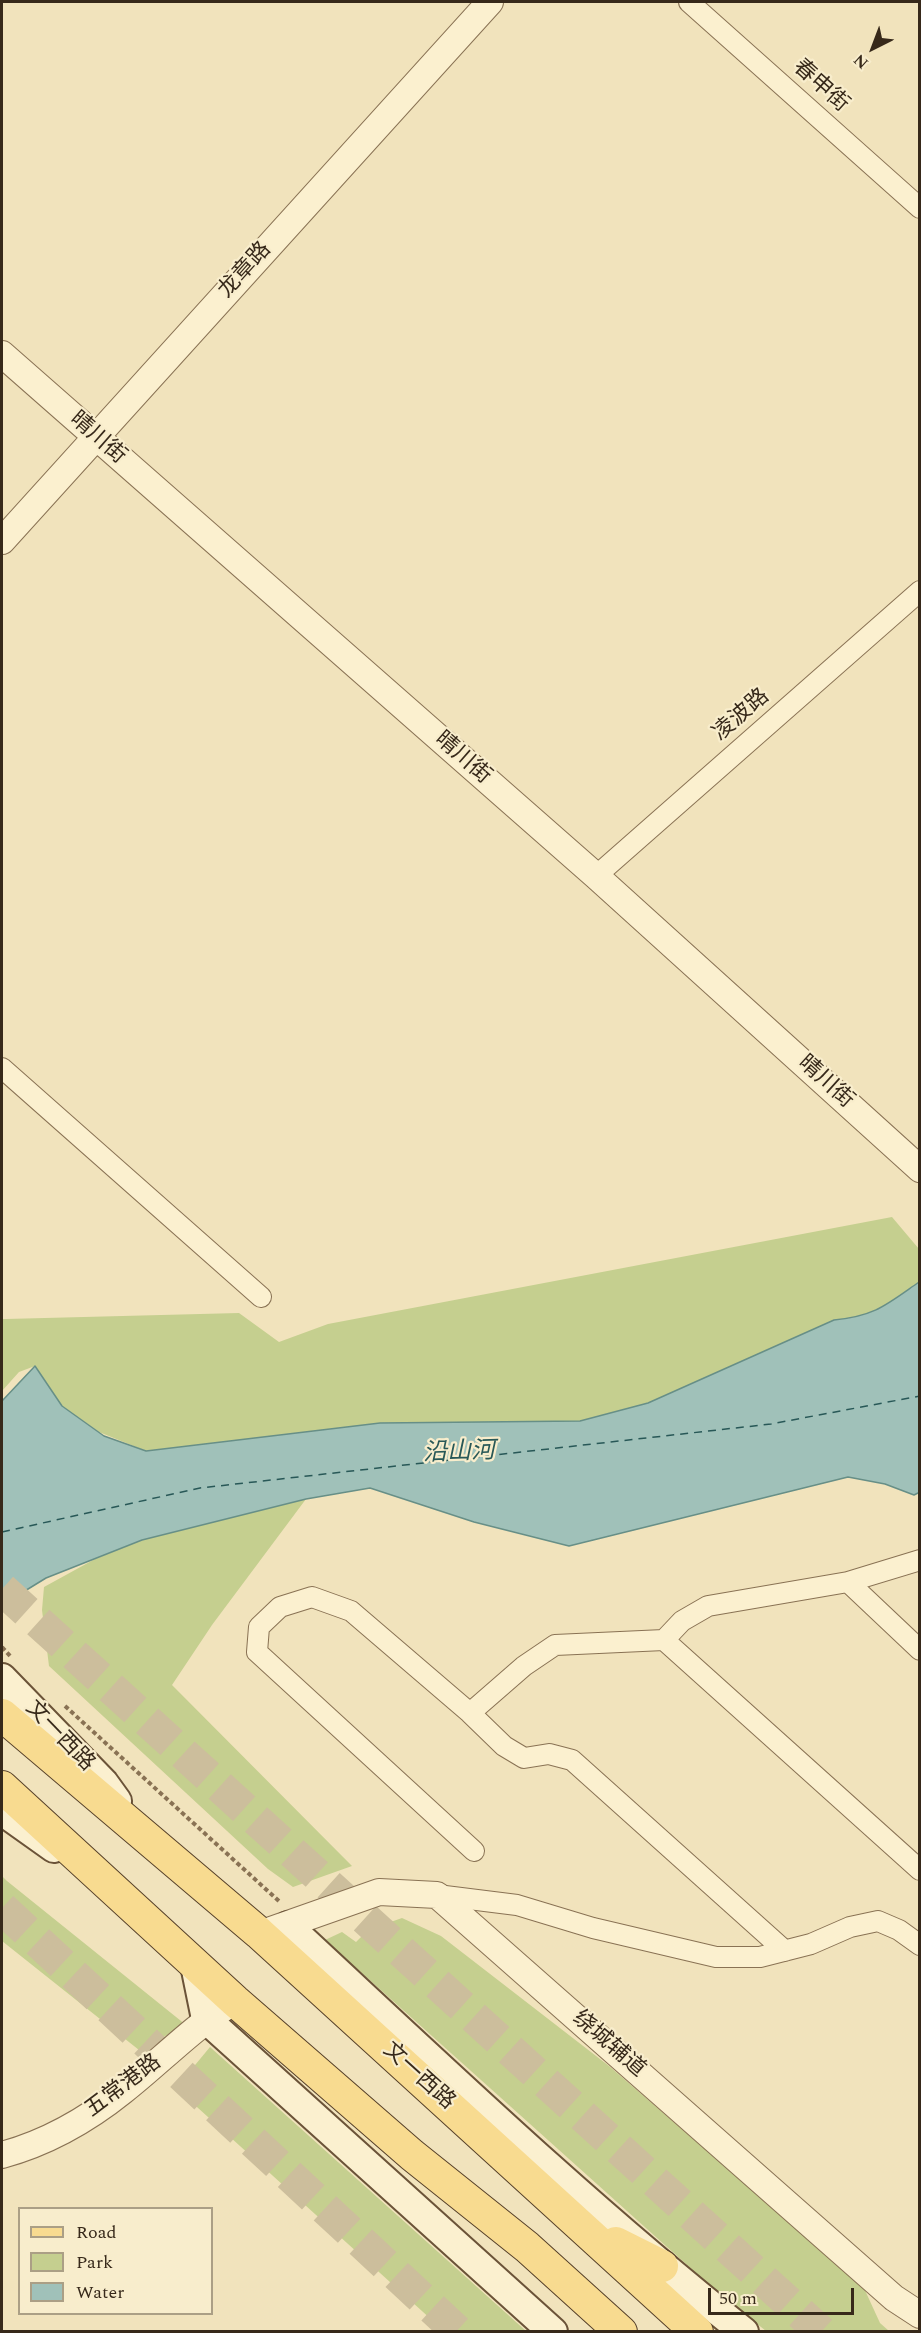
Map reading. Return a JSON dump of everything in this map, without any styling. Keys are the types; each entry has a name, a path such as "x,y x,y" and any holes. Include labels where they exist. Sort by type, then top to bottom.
{"main road":[{"name":"文一西路","path":"9,1670 104,1783 135,1828"},
{"name":"文一西路","path":"2,1715 135,1828 282,1926 577,2223 697,2331"},
{"path":"2,1787 235,2001 412,2154 527,2247 621,2331"},
{"path":"2,1811 34,1836 88,1868"},
{"path":"282,1926 662,2266 744,2331"},
{"path":"195,1965 206,2019 552,2331"},
{"path":"532,2152 577,2223 662,2266"}],"street":[{"name":"龙章路","path":"2,541 490,2"},
{"name":"春申街","path":"689,2 920,208"},
{"name":"晴川街","path":"2,354 596,876 920,1169"},
{"name":"凌波路","path":"596,876 920,591"},
{"path":"2,1068 261,1297"},
{"path":"470,1713 524,1666 555,1645 664,1640 682,1621 708,1606 848,1582 920,1560"},
{"path":"848,1582 920,1650"},
{"path":"474,1851 256,1652 259,1627 280,1607 312,1597 351,1611 470,1713 504,1746 524,1758 549,1754 572,1760 785,1951"},
{"path":"664,1640 920,1870"},
{"path":"282,1926 379,1892 437,1895 517,1905 593,1928 716,1957 760,1957 811,1944 850,1927 878,1921 899,1930 920,1945"},
{"name":"绕城辅道","path":"437,1895 894,2298 920,2314"},
{"name":"五常港路","path":"2,2155 62,2133 122,2092 206,2019 235,2001"}],"path":[{"path":"2,1647 9,1670"},
{"path":"61,1703 282,1926"}],"green space":[{"path":"892,1217 919,1249 919,1282 888,1303 860,1316 834,1320 648,1403 580,1421 380,1423 146,1451 99,1432 62,1406 35,1366 19,1372 2,1391 2,1319 239,1313 279,1342 328,1324"},
{"path":"306,1499 212,1625 172,1685 352,1866 293,1887 268,1869 49,1666 42,1610 44,1587 95,1559 142,1540"},
{"path":"2,1876 186,2025 139,2050 2,1941"},
{"path":"402,1918 441,1936 609,2066 863,2286 880,2323 889,2331 766,2331 715,2290 325,1940 342,1932 356,1942 368,1930"},
{"path":"210,2047 526,2331 444,2331 176,2088"}],"water":[{"name":"沿山河","path":"919,1282 920,1492 914,1495 885,1484 848,1477 569,1546 474,1522 370,1488 306,1499 142,1540 46,1578 2,1605 2,1401 35,1366 62,1406 104,1436 146,1451 380,1423 580,1421 648,1403 834,1320 860,1316 880,1308"}],"ferry route":[{"path":"2,1532 200,1488 771,1424 920,1396"}],"tunnel":[{"path":"2,1589 821,2332"},
{"path":"2,1908 458,2332"}]}
